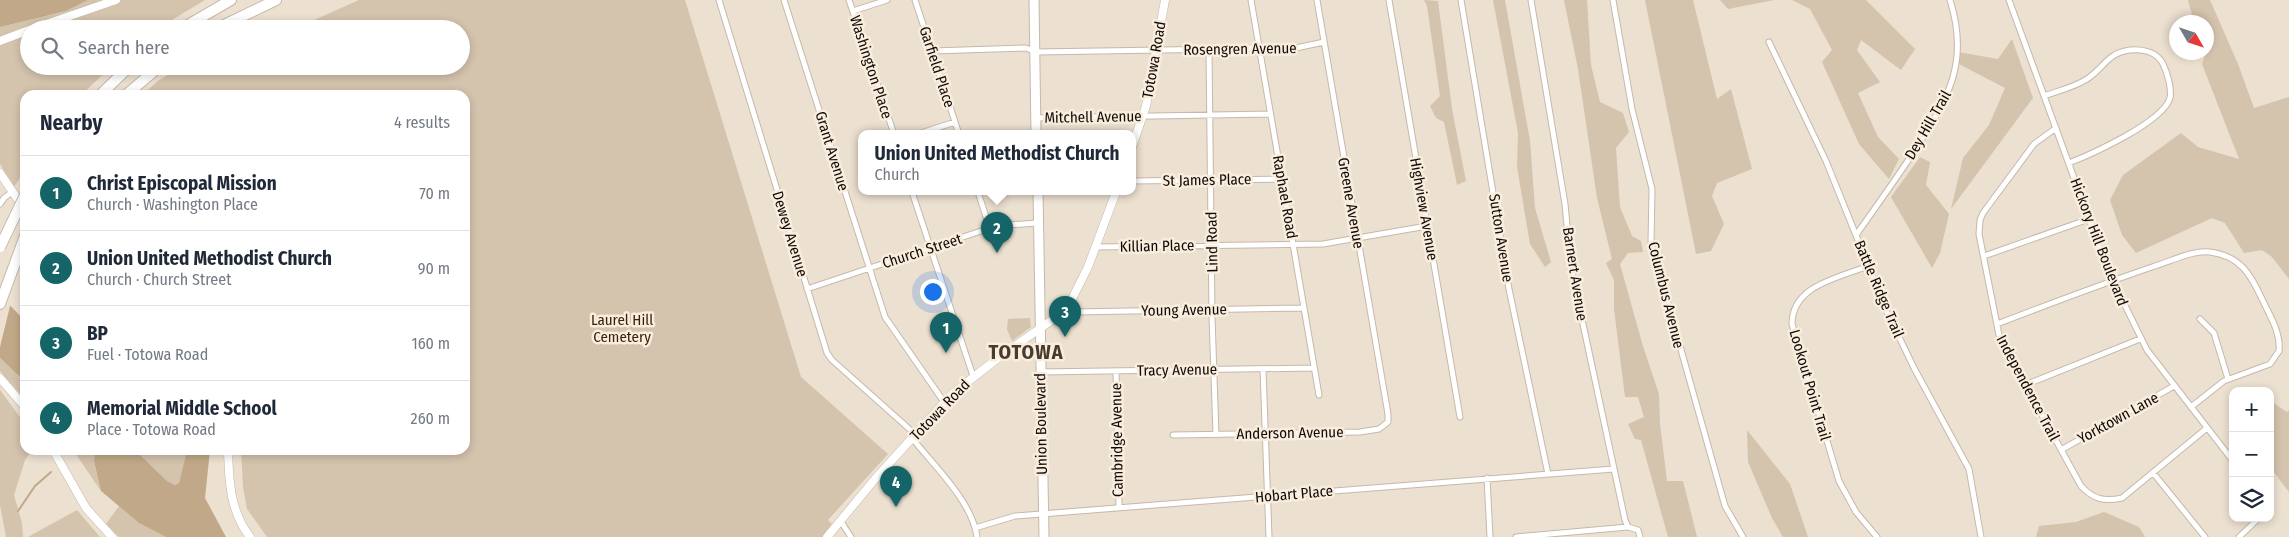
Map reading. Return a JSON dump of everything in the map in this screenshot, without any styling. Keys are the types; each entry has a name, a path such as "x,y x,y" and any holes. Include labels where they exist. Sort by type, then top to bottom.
{"highway":[{"path":"197,20 231,0"},
{"path":"235,20 276,0"},
{"path":"105,90 121,75"},
{"path":"132,90 149,75"},
{"path":"0,247 20,205"},
{"path":"0,304 20,250"}],"main road":[{"path":"58,20 116,0"},
{"path":"1034,0 1036,130"},
{"name":"Totowa Road","path":"1136,136 1143,116 1165,0"},
{"path":"0,41 20,33"},
{"path":"0,173 20,203"},
{"name":"Union Boulevard","path":"1038,195 1044,537"},
{"name":"Totowa Road","path":"827,537 944,402 973,376 1055,318 1065,308 1079,287 1115,195"},
{"path":"0,378 20,401"},
{"path":"56,455 86,508 112,537"},
{"path":"228,455 232,501 238,518 250,537"}],"street":[{"name":"Dewey Avenue","path":"719,0 829,357 914,436 967,507 977,537"},
{"name":"Grant Avenue","path":"784,0 887,323 944,402"},
{"name":"Washington Place","path":"849,0 893,130"},
{"path":"853,11 886,0"},
{"name":"Garfield Place","path":"915,0 958,130"},
{"name":"Raphael Road","path":"1251,0 1319,395"},
{"name":"Greene Avenue","path":"1317,0 1386,406"},
{"name":"Highview Avenue","path":"1389,0 1460,417"},
{"name":"Sutton Avenue","path":"1461,0 1509,288 1548,474"},
{"name":"Barnert Avenue","path":"1531,0 1565,204 1571,268 1628,527"},
{"name":"Columbus Avenue","path":"1613,0 1632,109 1652,189 1651,242 1722,498 1726,509 1743,537"},
{"name":"Dey Hill Trail","path":"1856,235 1907,163 1948,94 1954,74 1958,39 1955,16 1950,0"},
{"name":"Hickory Hill Boulevard","path":"2009,0 2112,280 2140,340 2229,455"},
{"name":"Rosengren Avenue","path":"932,51 1026,48 1035,51 1260,49 1296,48 1324,42"},
{"name":"Battle Ridge Trail","path":"1769,42 1826,161 1887,312 1914,368 1969,469 1982,537"},
{"name":"Lind Road","path":"1209,50 1212,309 1216,435"},
{"path":"2044,96 2085,80 2110,57 2129,50 2144,50 2156,55 2163,64 2170,88 2170,97 2158,114 2098,152 2069,163"},
{"name":"Mitchell Avenue","path":"1036,118 1270,114"},
{"path":"930,130 955,122"},
{"name":"Independence Trail","path":"2056,128 2034,144 1983,212 1980,220 1979,234 1997,324 2003,344 2081,486 2094,498 2113,500 2122,498 2154,474 2207,428"},
{"name":"St James Place","path":"1136,181 1282,179"},
{"path":"0,204 12,192"},
{"path":"913,195 973,376"},
{"path":"979,195 990,229"},
{"path":"1984,256 2089,219"},
{"name":"Church Street","path":"807,288 990,229 1008,225 1038,223"},
{"name":"Killian Place","path":"1095,247 1323,244 1427,226"},
{"path":"1997,324 2112,280 2202,252 2224,256 2240,264 2252,277 2278,334 2279,351 2270,364 2228,379 2191,407"},
{"name":"Lookout Point Trail","path":"1868,266 1803,294 1794,308 1792,324 1839,481 1856,512 1877,537"},
{"name":"Young Avenue","path":"1065,308 1074,312 1304,308"},
{"path":"2200,319 2214,333 2228,379"},
{"path":"2025,385 2140,340"},
{"name":"Tracy Avenue","path":"1040,372 1314,368"},
{"path":"1263,369 1269,537"},
{"name":"Cambridge Avenue","path":"1116,371 1119,508"},
{"name":"Yorktown Lane","path":"2061,450 2174,386"},
{"name":"Anderson Avenue","path":"1173,435 1372,430 1388,422 1386,406"},
{"name":"Hobart Place","path":"975,528 1015,516 1614,468"},
{"path":"2154,474 2205,537"},
{"path":"1487,478 1490,537"},
{"path":"840,520 851,537"},
{"path":"2239,537 2255,522"},
{"path":"1516,537 1628,527 1636,528 1640,537"}],"green space":[{"path":"88,0 205,0 172,20 29,20 66,11"},
{"name":"Laurel Hill Cemetery","path":"359,0 685,0 801,377 888,454 828,520 832,524 823,537 267,537 247,509 243,487 241,455 470,455 470,90 148,90 168,75 470,75 470,20 314,20"},
{"path":"1424,0 1438,1 1452,109 1466,181 1457,185 1444,122 1436,118 1430,106 1440,96 1427,6"},
{"path":"1493,0 1505,0 1530,141 1535,208 1551,262 1545,267 1530,244 1517,167 1518,133"},
{"path":"1564,0 1587,0 1591,65 1600,102 1623,113 1629,132 1616,148 1620,207 1632,236 1641,241 1643,252 1628,253 1620,264 1642,343 1659,394 1660,424 1667,481 1683,481 1697,537 1668,537 1641,440 1635,439 1628,424 1644,417 1638,397 1625,397 1614,309 1614,280 1606,263 1612,259 1597,198 1578,69"},
{"path":"1645,0 1693,0 1717,99 1731,89 1752,169 1717,183 1712,196 1724,224 1711,251 1696,254"},
{"path":"1720,0 1774,0 1728,9"},
{"path":"1792,0 1866,0 1915,49 1901,70 1861,40 1857,50 1880,82 1858,93 1878,137 1899,159 1889,179 1859,144 1822,62 1832,50 1810,9"},
{"path":"2188,0 2210,0 2238,64 2254,108 2289,97 2289,279 2272,257 2262,250 2244,253 2225,223 2212,218 2136,253 2122,235 2110,200 2123,175 2181,133 2198,147 2239,159 2202,64 2203,60 2214,60 2214,15 2192,15"},
{"path":"20,22 20,75 102,75 86,90 20,90 20,178 14,187 0,164 0,27"},
{"path":"2012,39 2033,98 1951,209 1963,158 1989,125 2005,88 1957,63 1958,52 1998,59"},
{"path":"1920,157 1930,162 1926,185 1949,214 1940,253 1932,268 1891,197"},
{"path":"1030,318 1031,327 1012,341 1007,329 1008,319"},
{"path":"0,358 20,379 20,393 0,371"},
{"path":"0,390 20,417 20,455 28,455 25,460 14,495 22,523 23,537 6,537 0,505"},
{"path":"2274,403 2287,412 2289,410 2289,492 2274,472"},
{"path":"1747,430 1790,484 1808,537 1783,537 1772,518 1748,462"},
{"path":"76,455 95,455 94,461 101,491"},
{"path":"140,455 186,455 179,483 175,485 167,481"},
{"path":"119,506 139,523 166,537 119,537 106,524"},
{"path":"77,510 100,537 28,537"},
{"path":"2104,512 2139,527 2145,537 2036,537 2039,526 2076,522"}],"shaded area":[{"path":"0,0 88,0 66,11 29,20 20,20 20,22 0,27"},
{"path":"0,295 20,316 20,378 0,358"},
{"path":"95,455 140,455 167,481 175,485 179,483 186,455 209,455 205,498 226,537 166,537 139,523 101,491 94,461"}],"pier":[{"path":"0,292 11,302 0,347"}],"waterway":[{"path":"18,511 35,486 51,472"}],"place":[{"name":"Union United Methodist Church","path":"997,253"},
{"name":"BP","path":"1065,337"},
{"name":"Christ Episcopal Mission","path":"946,353"},
{"name":"Memorial Middle School","path":"896,507"}],"district":[{"name":"TOTOWA","path":"1026,352"}]}
